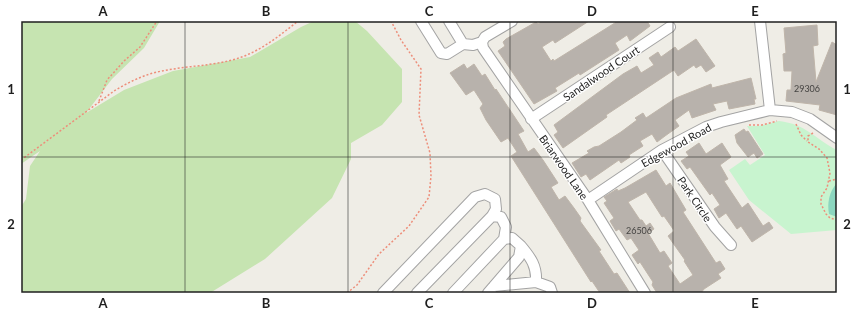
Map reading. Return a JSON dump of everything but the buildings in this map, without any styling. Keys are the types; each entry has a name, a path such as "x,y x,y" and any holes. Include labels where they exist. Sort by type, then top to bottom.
{"street":[{"path":"421,21 441,53 447,54 463,44 473,45 482,42 485,37 512,21"},
{"path":"449,21 463,44"},
{"path":"760,21 770,110"},
{"name":"Sandalwood Court","path":"531,119 670,27"},
{"name":"Briarwood Lane","path":"482,42 483,48 588,200 644,293"},
{"name":"Edgewood Road","path":"588,200 662,150 706,127 770,110 792,112 810,120 837,138"},
{"name":"Park Circle","path":"662,150 715,228 731,245"},
{"path":"383,293 475,197 486,194 495,199 496,209 492,216 418,293"},
{"path":"453,293 504,239 506,227 502,217 492,216"},
{"path":"504,239 512,238 532,258 536,271 536,282"},
{"path":"491,289 519,257 521,246"},
{"path":"491,289 536,282 550,287 552,293"}],"path":[{"path":"98,102 107,80 124,60 140,47 157,21"},
{"path":"21,160 98,102 130,82 161,71 212,64 249,54 275,38 298,21"},
{"path":"347,293 357,285 379,254 409,226 429,197 431,176 430,153 419,115 421,69 401,40 391,21"},
{"path":"746,125 759,125 782,121"},
{"path":"803,126 795,123 801,135 808,142 819,149 827,158 830,173 829,181 820,201 821,209 830,218 837,220"},
{"path":"808,142 808,136 814,133 811,131"},
{"path":"829,181 837,179"}],"green space":[{"path":"21,21 160,21 144,48 112,79 86,113 124,90 173,71 250,57 314,21 355,21 367,31 402,69 402,102 382,125 351,143 351,159 332,198 265,259 210,293 23,293 21,290 21,207 26,199 30,166 40,151 21,164"},
{"path":"779,121 796,125 810,132 837,150 837,230 791,234 749,200 729,170 745,159 750,165 765,155 747,126 759,126"},
{"path":"837,183 837,217 829,214 828,206 830,194"}]}
